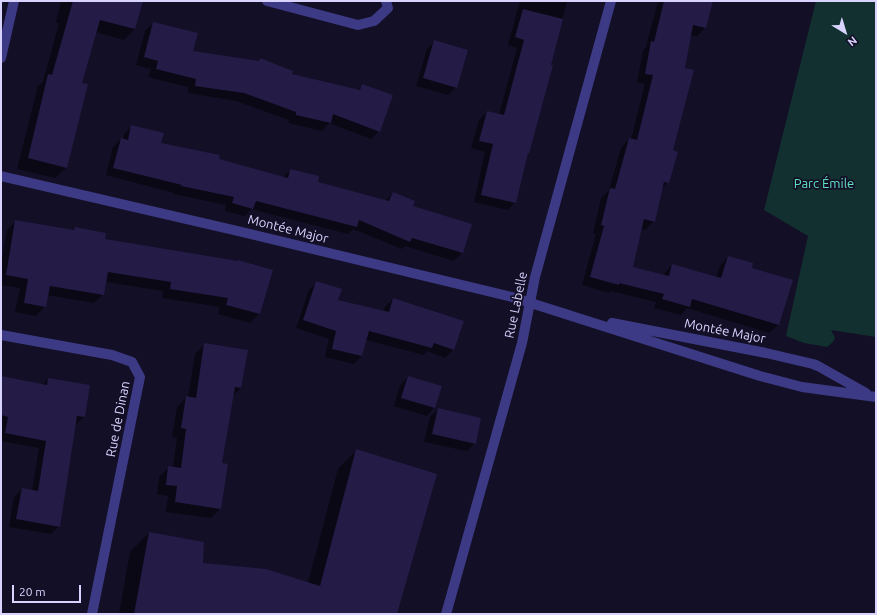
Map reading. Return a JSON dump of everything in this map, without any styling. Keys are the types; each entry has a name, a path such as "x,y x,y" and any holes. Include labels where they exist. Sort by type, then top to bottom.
{"street":[{"path":"1,58 14,1"},
{"path":"268,1 358,25 374,21 388,8 386,1"},
{"name":"Rue Labelle","path":"446,614 522,343 538,263 611,1"},
{"name":"Montée Major","path":"1,176 249,233 530,302 760,376 802,388 873,396"},
{"name":"Montée Major","path":"567,314 766,353 813,364 873,396"},
{"name":"Rue de Dinan","path":"1,335 112,355 132,362 140,377 92,614"}],"green space":[{"name":"Parc Émile","path":"816,1 876,1 876,337 831,330 835,338 827,347 804,343 786,336 808,236 764,210"}],"building":[{"path":"73,1 143,1 135,29 100,20 82,83 88,84 67,168 28,158 48,74 52,75"},
{"path":"664,1 713,1 706,28 693,25 685,68 694,70 673,150 678,152 669,183 664,182 655,222 644,219 633,267 669,276 672,264 721,278 728,256 753,263 752,268 793,280 779,325 692,299 690,307 662,299 664,294 619,283 619,285 590,277 604,226 601,225 610,188 615,189 629,138 637,140 653,75 645,74 651,41 654,42"},
{"path":"523,9 563,19 551,65 553,65 529,154 528,153 516,203 481,195 493,144 479,141 487,111 504,115 524,40 515,37"},
{"path":"153,22 198,33 193,51 259,61 260,58 293,71 292,74 360,90 362,84 393,95 380,132 333,114 331,123 296,115 296,112 244,93 195,86 196,79 156,69 158,61 144,57"},
{"path":"434,40 468,50 457,88 423,78"},
{"path":"131,125 164,133 161,143 220,155 219,159 288,178 290,169 319,176 318,182 389,201 393,192 415,201 413,206 472,224 463,253 412,238 410,242 359,220 357,227 256,201 253,209 232,203 234,197 181,186 182,185 113,168 121,138 128,140"},
{"path":"15,220 74,230 75,227 106,233 105,239 238,260 273,270 260,314 226,305 228,298 170,289 171,282 108,272 104,295 50,286 46,307 24,303 28,279 6,275"},
{"path":"316,281 342,289 338,300 389,312 393,298 464,321 454,350 434,343 432,348 369,331 362,356 332,349 336,331 303,320"},
{"path":"204,343 248,350 241,388 235,387 222,463 228,464 221,509 175,502 177,486 166,485 168,466 181,468 186,429 181,428 186,396 196,398"},
{"path":"1,376 47,385 48,378 90,385 85,417 77,416 60,527 16,519 22,488 38,491 46,441 5,433 8,417 1,415"},
{"path":"408,376 442,386 435,408 401,398"},
{"path":"438,408 481,418 476,444 432,434"},
{"path":"356,449 437,474 397,614 134,614 149,532 204,542 203,563 266,569 320,586"}]}
